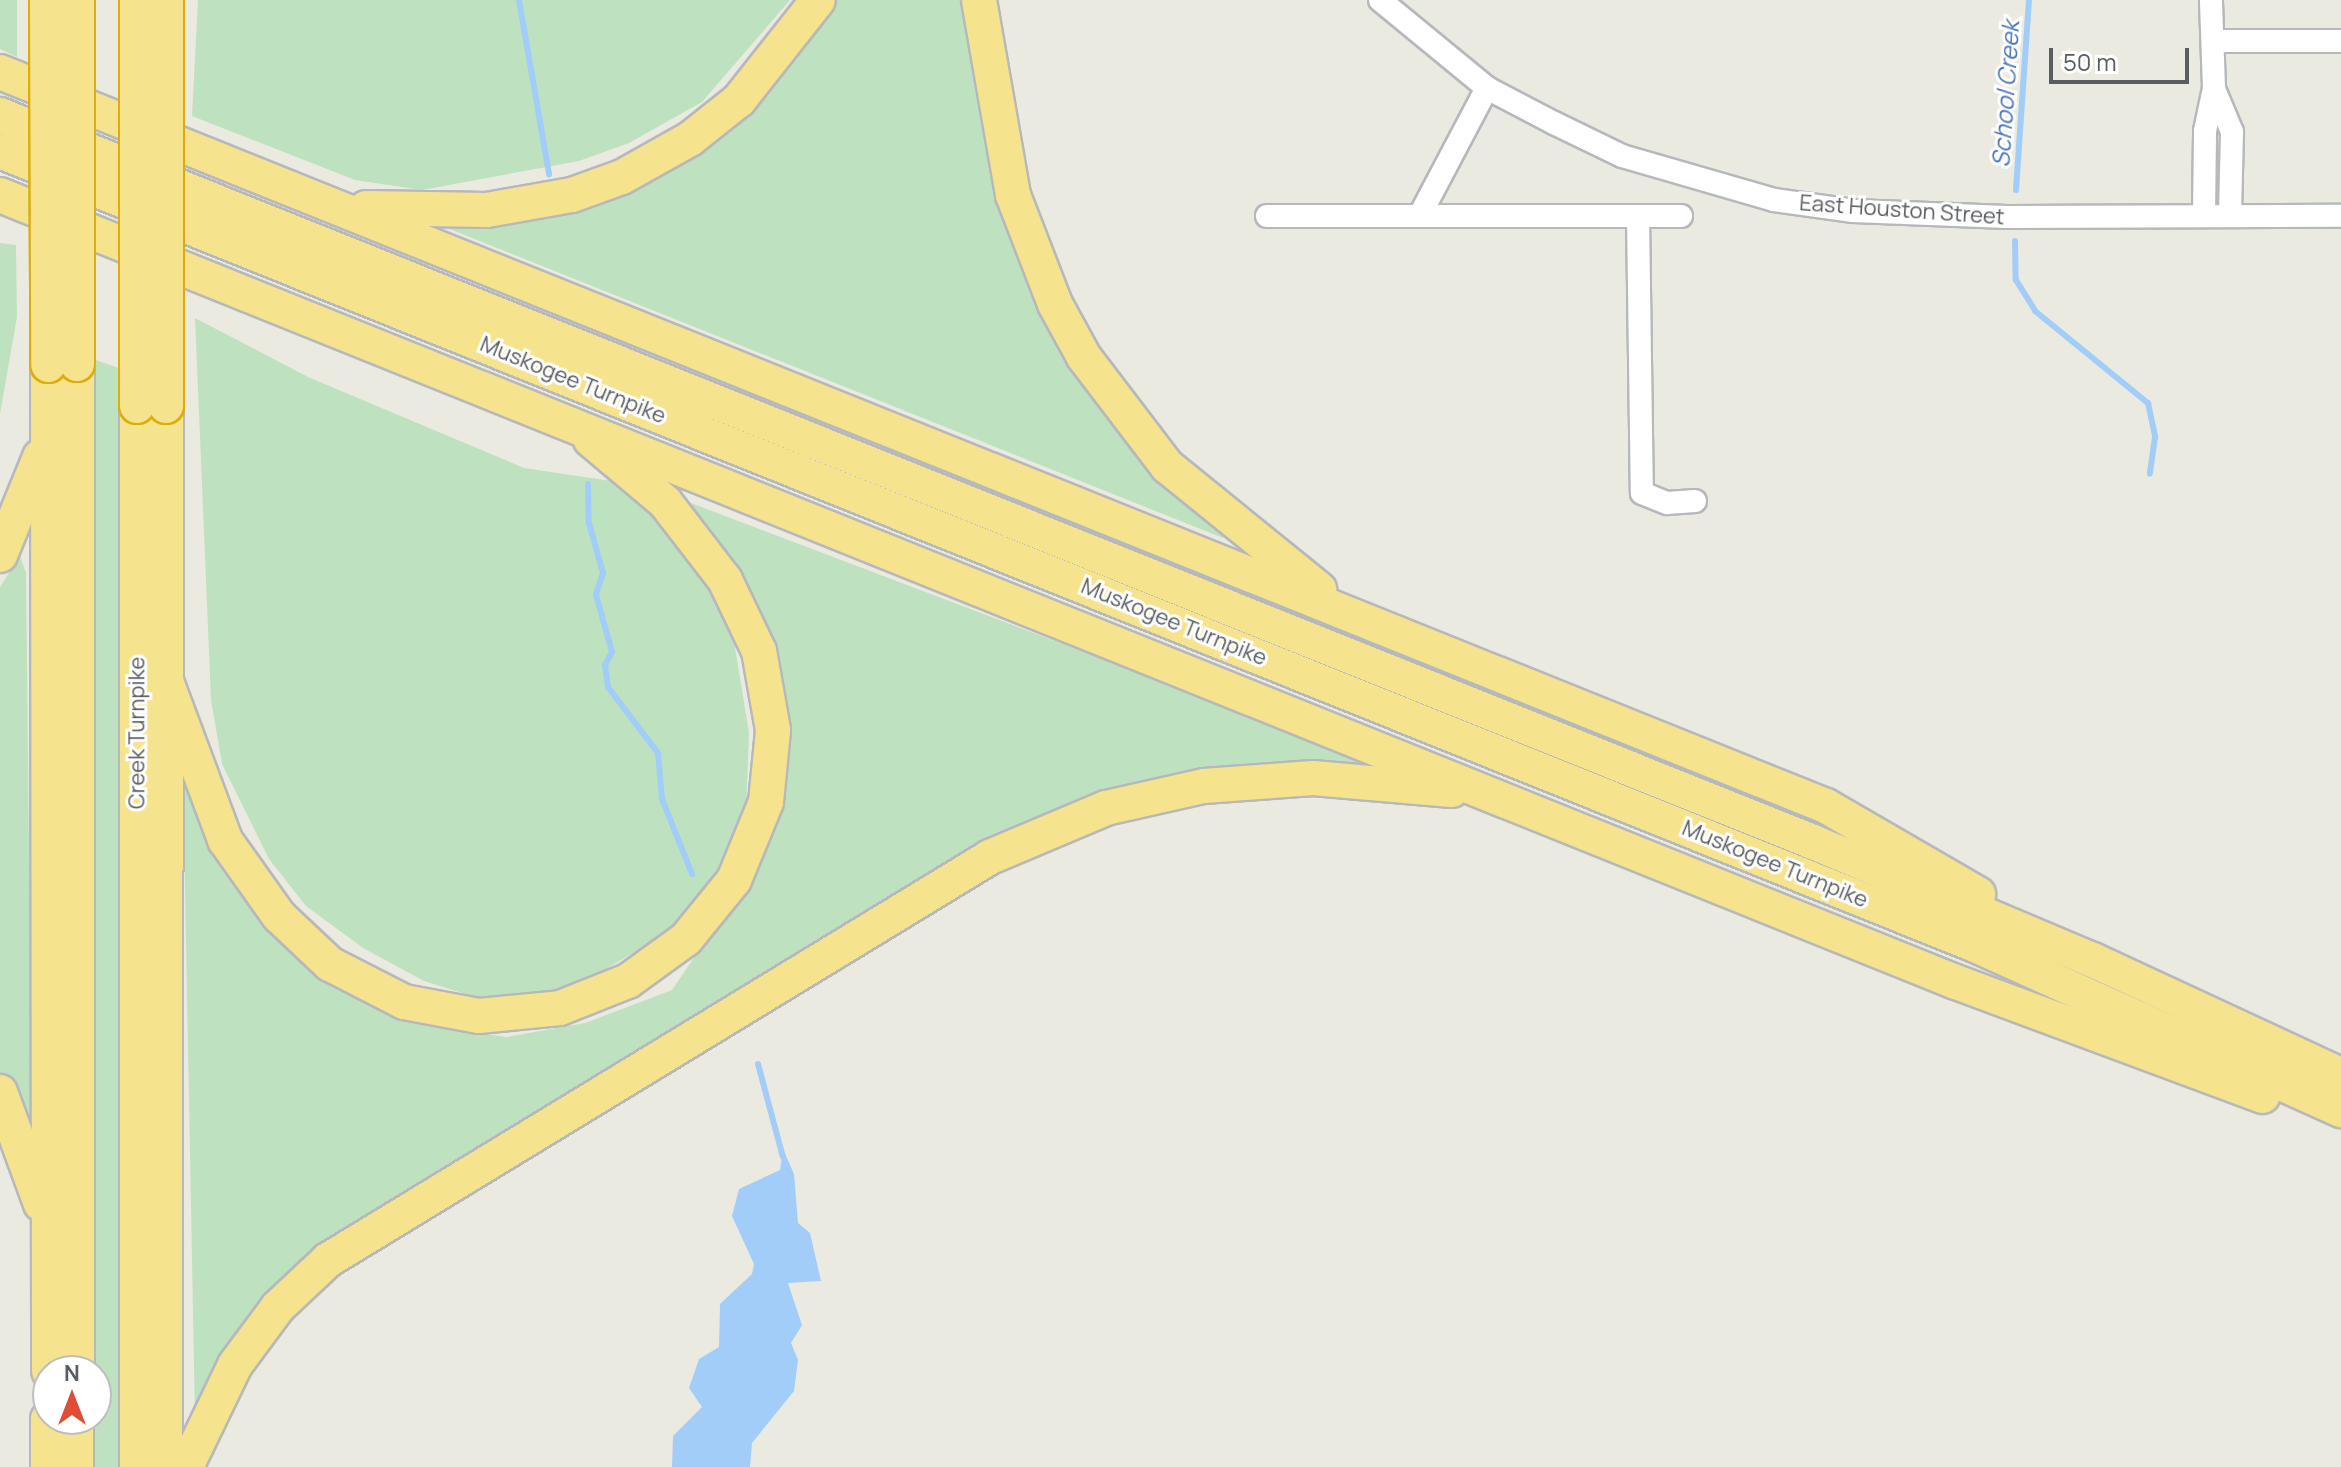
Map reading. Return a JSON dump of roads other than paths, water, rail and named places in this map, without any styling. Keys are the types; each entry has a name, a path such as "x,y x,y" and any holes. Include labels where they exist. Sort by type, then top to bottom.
{"highway":[{"path":"47,0 62,365 77,1355"},
{"path":"49,1355 48,438 62,365 77,0"},
{"name":"Creek Turnpike","path":"137,0 152,406 137,1467"},
{"path":"165,1467 166,681 152,406 166,0"},
{"path":"338,207 487,210 572,195 622,177 690,139 739,100 818,0"},
{"path":"979,0 1013,195 1050,292 1084,357 1167,466 1231,523 1358,617"},
{"path":"0,72 1826,806 2093,960"},
{"name":"Muskogee Turnpike","path":"0,115 2093,960 2341,1075"},
{"name":"Muskogee Turnpike","path":"0,151 1973,944 2341,1110"},
{"path":"0,195 566,420 1956,982 2341,1125"},
{"path":"166,681 197,776 239,863 293,931 353,978 435,1010 509,1015 583,1001 648,969 702,922 745,858 770,781 771,701 741,606 687,525 566,420"},
{"path":"0,555 48,438"},
{"path":"186,1467 235,1365 278,1307 328,1260 990,857 1106,808 1204,786 1313,778 1493,794"},
{"path":"0,1092 50,1231"},
{"path":"48,1435 48,1467"},
{"path":"76,1435 76,1467"}],"street":[{"name":"East Houston Street","path":"1380,0 1487,88 1622,156 1774,200 1882,213 2341,216"},
{"path":"2204,216 2205,131 2214,88 2211,0"},
{"path":"2213,41 2341,41"},
{"path":"1420,215 1487,88"},
{"path":"2214,88 2232,132 2230,216"},
{"path":"1267,216 1681,216"},
{"path":"1638,216 1642,493 1667,503 1695,501"}],"water":[{"path":"783,1149 794,1174 798,1223 810,1233 821,1281 788,1283 802,1325 791,1343 798,1360 794,1391 752,1443 750,1467 672,1467 673,1436 702,1407 689,1388 699,1359 719,1347 720,1304 752,1274 754,1264 732,1216 739,1189 780,1170"}],"waterway":[{"path":"519,0 549,174"},
{"name":"School Creek","path":"2016,190 2029,0"},
{"name":"School Creek","path":"2015,241 2016,280 2035,311 2148,403 2155,437 2150,474"},
{"path":"588,484 589,523 603,573 596,595 612,652 605,665 608,687 658,753 662,799 692,874"},
{"path":"758,1064 783,1157"}]}
